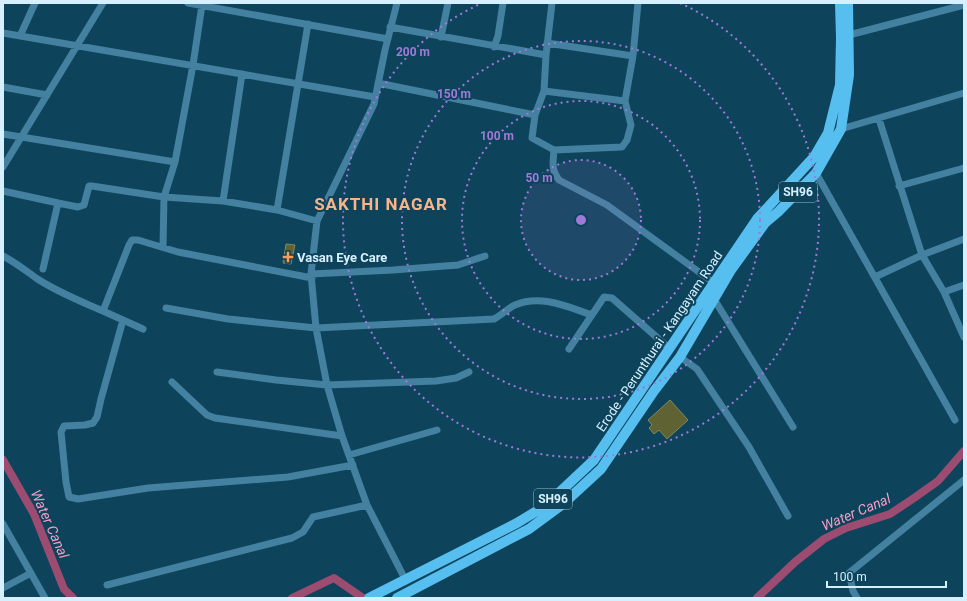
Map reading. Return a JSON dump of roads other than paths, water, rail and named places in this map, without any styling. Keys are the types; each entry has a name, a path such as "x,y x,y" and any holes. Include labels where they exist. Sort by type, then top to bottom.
{"main road":[{"name":"Erode - Perunthurai - Kangayam Road","path":"397,598 529,528 562,504 602,469 654,391 680,357 731,270 765,223 778,212 816,173 841,129 849,75 840,3"},
{"name":"Erode - Perunthurai - Kangayam Road","path":"369,598 522,520 545,506 594,460 757,219 814,157 828,133 840,84 848,3"},
{"path":"584,469 592,478"}],"street":[{"path":"20,36 35,3"},
{"path":"3,167 103,3"},
{"path":"188,3 388,39"},
{"path":"397,3 390,27 374,104 317,221 311,276 316,328 327,385 342,436 367,505 406,580"},
{"path":"441,37 448,3"},
{"path":"494,47 498,36 503,3"},
{"path":"552,3 547,43 544,91 535,116 532,138 554,150 622,147 627,140 631,125 626,102 638,3"},
{"path":"163,247 164,197 175,162 193,66 202,5"},
{"path":"845,37 964,5"},
{"path":"277,210 308,24"},
{"path":"390,27 546,56"},
{"path":"3,33 375,97"},
{"path":"547,43 632,56"},
{"path":"223,201 242,74"},
{"path":"378,83 535,116"},
{"path":"3,87 47,95"},
{"path":"544,91 626,102"},
{"path":"841,129 964,93"},
{"path":"879,119 922,255 944,292 964,337"},
{"path":"3,134 175,162"},
{"path":"554,150 552,167 560,180 607,205 714,283"},
{"path":"899,186 964,168"},
{"path":"816,173 955,420"},
{"path":"3,191 78,207 84,205 89,186 92,186 164,197 223,201 277,210 317,221"},
{"path":"43,269 58,203"},
{"path":"875,277 922,255 964,239"},
{"path":"102,311 132,240 138,240 178,252 311,276 458,265 485,256"},
{"path":"3,256 15,262 37,278 68,295 144,329"},
{"path":"944,292 964,285"},
{"path":"569,349 604,297 612,298 669,348"},
{"path":"714,299 793,427"},
{"path":"166,308 228,318 316,328 494,319 502,315 514,305 528,301 551,301 592,315"},
{"path":"123,320 97,417 93,423 64,426 61,432 69,497 78,498 148,488 288,477 353,465"},
{"path":"680,357 697,369 749,447 788,516"},
{"path":"217,372 327,385 436,381 456,378 469,372"},
{"path":"172,382 207,414 215,418 342,436"},
{"path":"349,455 437,430"},
{"path":"857,598 853,592 849,573 964,480"},
{"path":"107,584 292,538 303,532 313,517 367,505"},
{"path":"3,524 45,598"},
{"path":"3,588 31,573"}],"waterway":[{"name":"Water Canal","path":"757,598 795,562 824,539 846,528 890,514 938,481 964,451"},
{"name":"Water Canal","path":"3,460 34,514 64,589 73,598"},
{"name":"Water Canal","path":"292,598 334,578 363,598"}],"place":[{"name":"Vasan Eye Care","path":"288,257"}],"district":[{"name":"SAKTHI NAGAR","path":"381,204"}]}
